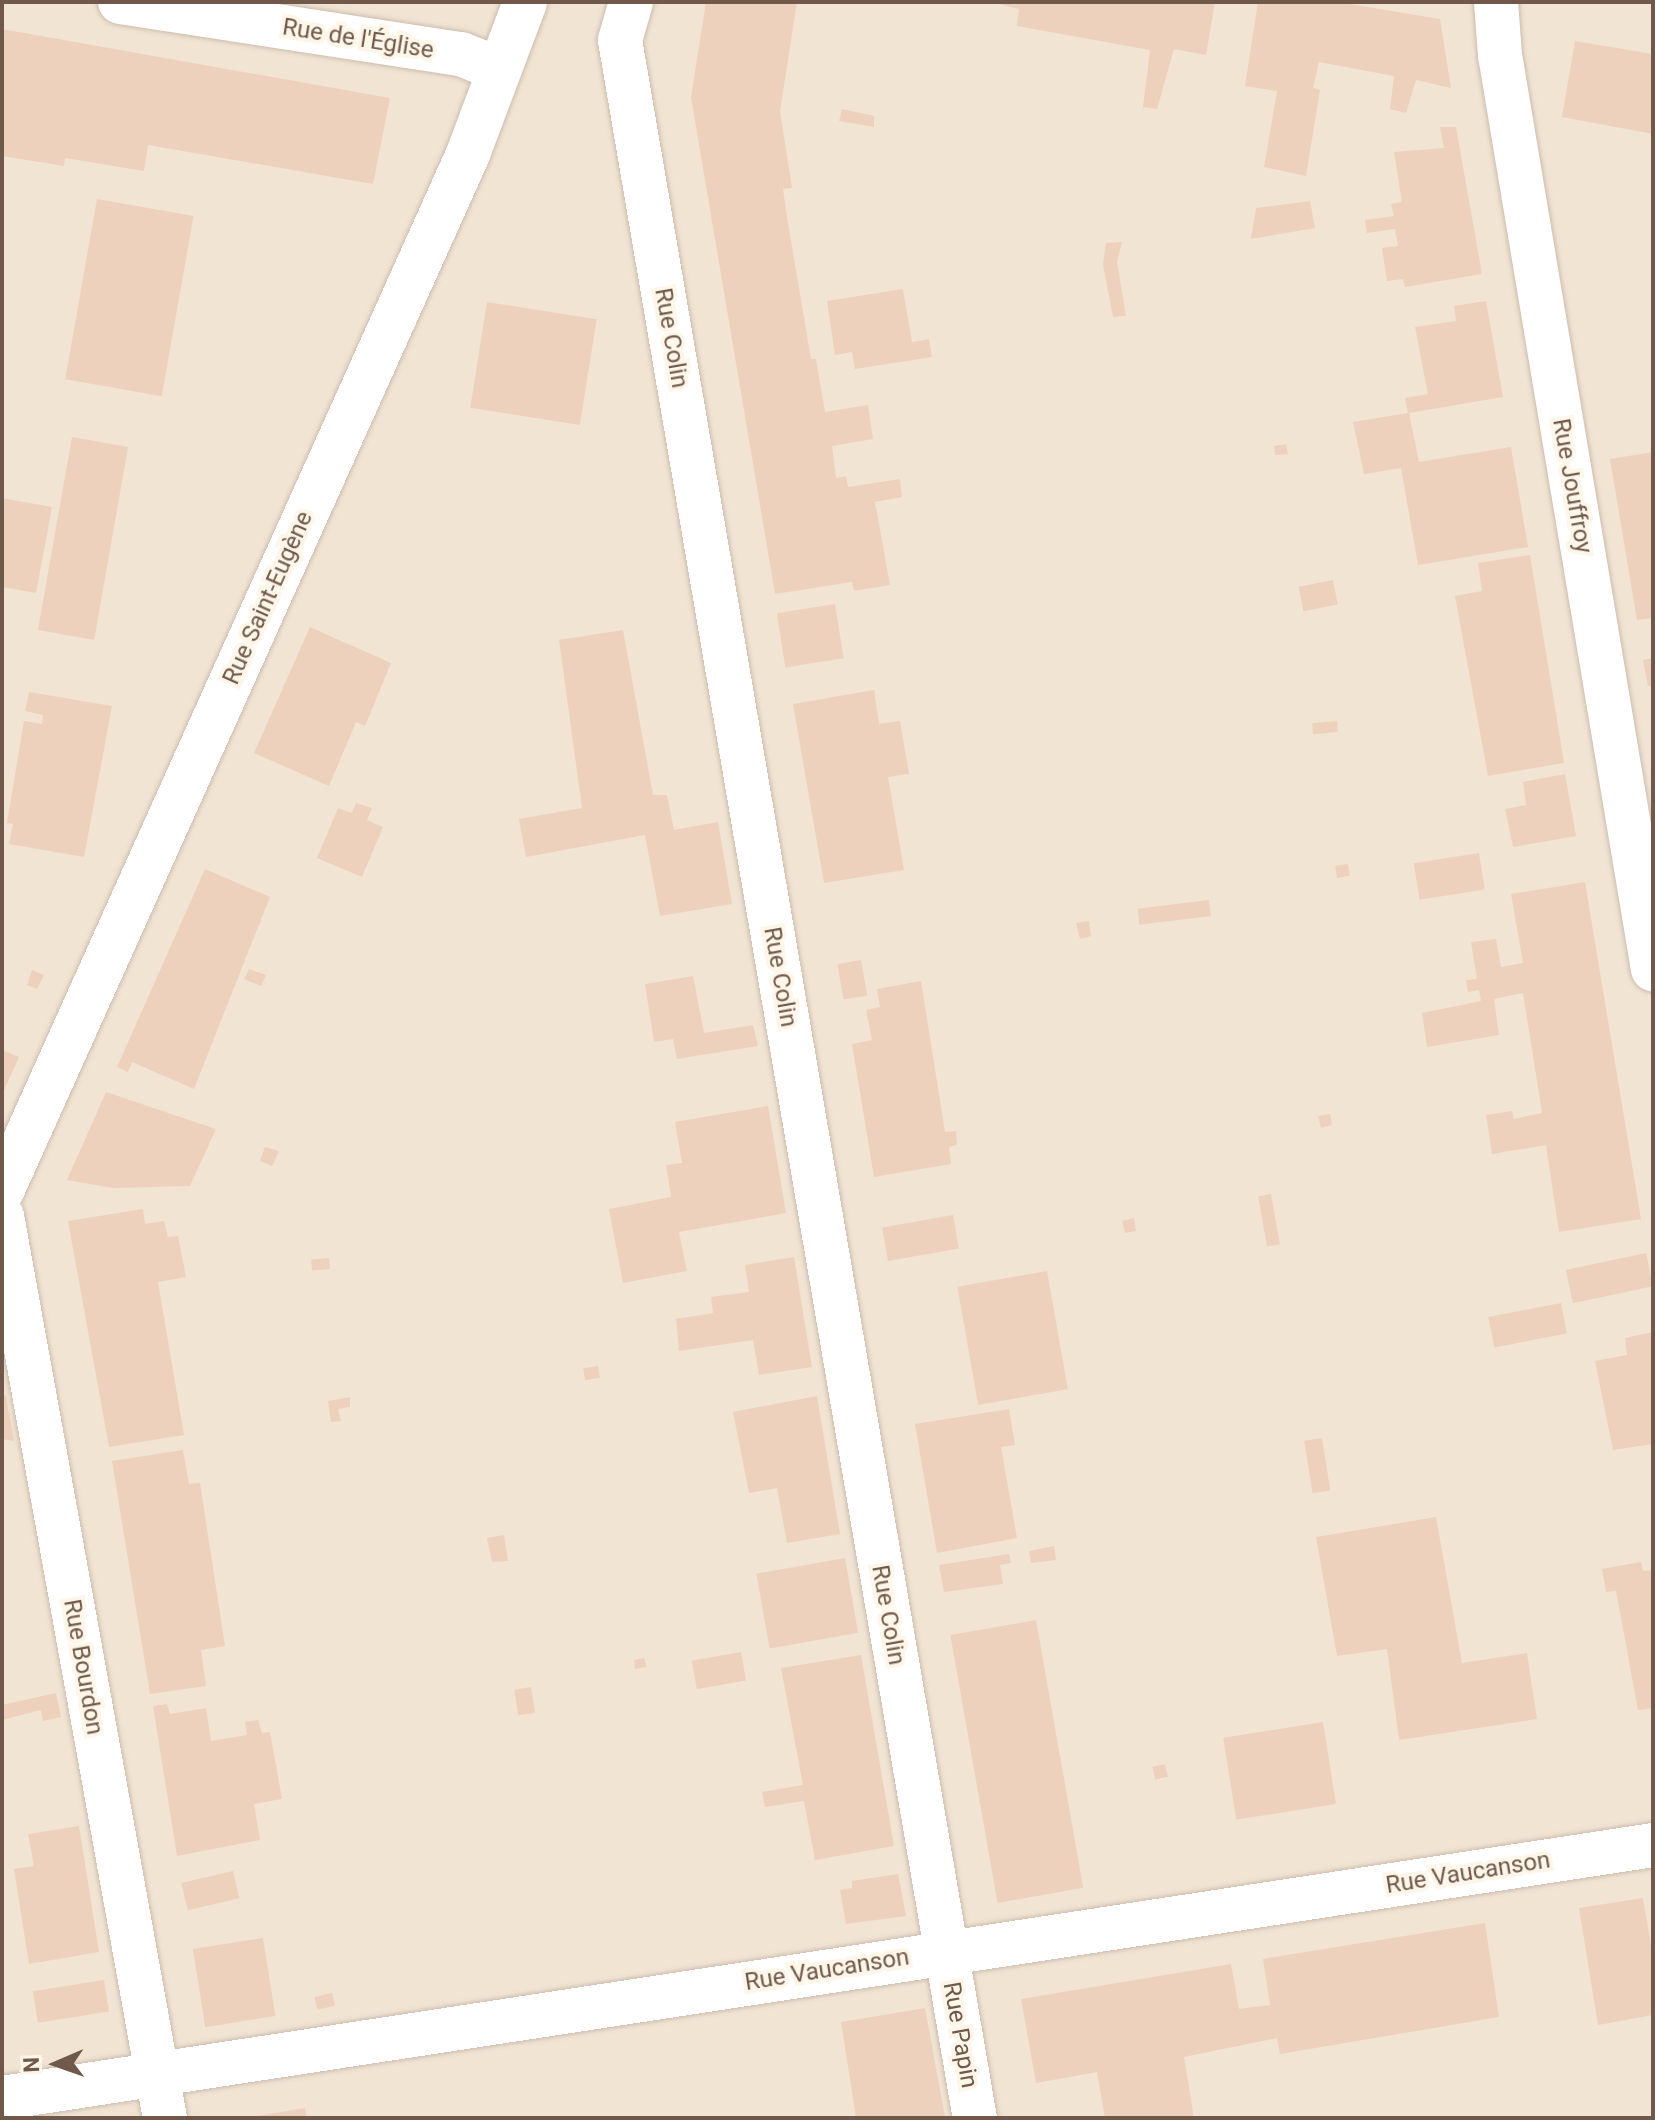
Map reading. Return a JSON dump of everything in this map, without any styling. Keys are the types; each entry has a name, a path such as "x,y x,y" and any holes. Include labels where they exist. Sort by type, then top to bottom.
{"street":[{"name":"Rue de l'Église","path":"120,2 461,54 498,69"},
{"name":"Rue Saint-Eugène","path":"2,1191 468,154 525,2"},
{"name":"Rue Colin","path":"631,2 620,40 946,1952"},
{"name":"Rue Jouffroy","path":"1496,2 1500,55 1653,969"},
{"name":"Rue Bourdon","path":"2,1216 165,2118"},
{"name":"Rue Vaucanson","path":"2,2098 1653,1845"},
{"name":"Rue Papin","path":"946,1952 975,2118"}],"shaded area":[{"path":"2,2 1653,2 1653,2118 2,2118"}],"building":[{"path":"706,2 797,2 780,111 792,188 783,189 787,217 811,359 816,359 825,412 868,405 873,439 832,446 836,478 846,476 848,487 900,479 902,497 875,502 890,585 854,591 852,582 775,594 691,97"},
{"path":"992,2 1215,2 1206,55 1174,49 1157,109 1143,107 1150,50 1017,26 1019,9"},
{"path":"1258,2 1338,2 1440,19 1451,88 1416,80 1406,113 1390,109 1394,76 1319,62 1313,88 1320,90 1306,176 1264,167 1277,91 1245,86"},
{"path":"2,29 390,98 373,184 148,145 144,171 65,158 64,166 2,156"},
{"path":"1575,41 1653,54 1653,134 1562,117"},
{"path":"842,109 874,116 874,127 839,121"},
{"path":"1440,127 1456,127 1482,274 1405,287 1403,279 1387,281 1382,248 1398,246 1395,229 1367,233 1365,220 1394,216 1391,204 1402,202 1394,152 1444,148"},
{"path":"97,199 194,216 162,396 65,379"},
{"path":"1310,201 1315,228 1251,239 1256,208"},
{"path":"1122,242 1117,262 1126,316 1113,317 1103,264 1106,243"},
{"path":"903,289 912,342 929,339 932,357 855,369 852,352 835,355 827,301"},
{"path":"1486,301 1503,397 1409,413 1419,462 1511,447 1528,547 1418,565 1401,468 1364,474 1353,422 1408,413 1405,398 1428,394 1415,327 1456,321 1454,306"},
{"path":"487,302 597,319 580,425 470,408"},
{"path":"72,437 128,447 94,640 38,630"},
{"path":"1286,444 1288,454 1275,455 1274,446"},
{"path":"1653,452 1653,618 1637,620 1610,459"},
{"path":"2,498 52,507 36,593 2,587"},
{"path":"1530,555 1564,763 1488,776 1455,596 1482,591 1478,563"},
{"path":"1333,580 1338,605 1303,611 1299,587"},
{"path":"835,604 844,658 785,668 777,613"},
{"path":"310,627 391,663 365,726 356,722 329,786 254,753"},
{"path":"623,630 653,795 667,795 674,830 718,822 732,904 660,916 645,835 526,857 519,819 582,808 559,640"},
{"path":"1653,658 1653,685 1648,686 1643,660"},
{"path":"874,690 879,724 900,721 909,774 888,777 904,870 824,883 793,704"},
{"path":"29,692 112,706 84,857 9,844 13,824 7,823 24,721 42,724 43,715 25,711"},
{"path":"1337,721 1338,732 1313,734 1312,723"},
{"path":"1565,774 1576,836 1513,847 1505,809 1526,805 1523,782"},
{"path":"356,803 372,808 367,820 383,827 362,877 317,858 338,808 352,813"},
{"path":"1479,853 1485,890 1420,900 1414,863"},
{"path":"1348,864 1350,876 1337,878 1335,866"},
{"path":"205,869 270,897 194,1089 132,1062 128,1072 117,1067"},
{"path":"1585,882 1641,1219 1559,1232 1546,1145 1492,1154 1486,1115 1512,1111 1514,1119 1542,1113 1523,993 1494,999 1499,1035 1427,1047 1422,1013 1481,1001 1479,990 1468,992 1466,980 1477,979 1471,942 1496,939 1501,967 1523,963 1511,894"},
{"path":"1209,900 1211,916 1139,925 1138,909"},
{"path":"1089,921 1091,936 1080,939 1076,923"},
{"path":"861,960 867,995 844,1000 837,964"},
{"path":"249,969 266,975 261,986 244,979"},
{"path":"32,970 44,975 37,989 27,985"},
{"path":"693,976 704,1033 753,1025 758,1046 677,1059 673,1039 654,1042 645,984"},
{"path":"921,981 945,1132 956,1131 957,1145 949,1147 951,1164 874,1177 852,1044 872,1040 866,1010 880,1007 877,989"},
{"path":"2,1050 19,1057 2,1095"},
{"path":"106,1092 216,1129 190,1186 113,1188 67,1180"},
{"path":"768,1106 786,1213 679,1232 687,1271 623,1283 609,1209 671,1197 666,1165 682,1163 675,1122"},
{"path":"1330,1114 1332,1125 1321,1128 1318,1116"},
{"path":"265,1147 279,1151 272,1166 260,1161"},
{"path":"1271,1194 1280,1244 1267,1246 1258,1196"},
{"path":"143,1209 145,1224 164,1221 168,1237 178,1236 186,1277 158,1282 184,1435 109,1447 68,1221"},
{"path":"953,1215 959,1248 888,1261 882,1228"},
{"path":"1134,1218 1136,1231 1125,1233 1122,1221"},
{"path":"1646,1253 1653,1286 1573,1303 1566,1270"},
{"path":"794,1257 812,1367 759,1375 753,1340 679,1351 676,1319 713,1313 711,1297 749,1292 745,1265"},
{"path":"329,1258 330,1269 312,1271 311,1260"},
{"path":"1047,1271 1068,1389 978,1405 957,1287"},
{"path":"1561,1303 1567,1333 1494,1348 1488,1317"},
{"path":"1653,1332 1653,1444 1613,1450 1595,1361 1627,1355 1625,1338"},
{"path":"598,1366 600,1378 585,1380 583,1368"},
{"path":"2,1394 6,1396 14,1441 2,1439"},
{"path":"817,1396 840,1534 787,1543 777,1488 749,1493 733,1412"},
{"path":"350,1397 350,1407 338,1409 341,1421 331,1422 328,1401"},
{"path":"1009,1409 1015,1445 1001,1447 1017,1538 937,1553 915,1424"},
{"path":"1322,1438 1330,1490 1313,1493 1304,1441"},
{"path":"183,1450 189,1484 200,1483 225,1646 201,1650 206,1686 150,1694 112,1461"},
{"path":"1436,1517 1462,1663 1527,1653 1537,1719 1399,1740 1387,1649 1337,1656 1316,1537"},
{"path":"504,1535 508,1561 492,1562 487,1538"},
{"path":"1054,1546 1056,1560 1031,1563 1029,1551"},
{"path":"1009,1554 1011,1563 1000,1565 1003,1584 944,1592 939,1565"},
{"path":"845,1558 858,1633 770,1648 756,1574"},
{"path":"1641,1562 1643,1571 1653,1570 1653,1708 1638,1710 1616,1591 1606,1592 1602,1569"},
{"path":"1036,1620 1083,1888 998,1903 950,1635"},
{"path":"741,1652 746,1681 697,1689 692,1661"},
{"path":"861,1655 894,1846 815,1860 804,1801 765,1807 762,1792 803,1785 781,1668"},
{"path":"644,1658 647,1667 635,1669 634,1660"},
{"path":"531,1687 535,1713 518,1715 514,1690"},
{"path":"56,1693 61,1717 43,1721 41,1710 2,1720 2,1705"},
{"path":"167,1704 170,1714 206,1708 211,1741 247,1735 245,1722 258,1720 262,1733 270,1732 282,1799 254,1804 260,1840 177,1856 153,1706"},
{"path":"1323,1722 1336,1804 1236,1820 1223,1738"},
{"path":"1165,1764 1168,1777 1155,1780 1152,1767"},
{"path":"79,1826 99,1952 29,1964 14,1869 34,1866 28,1834"},
{"path":"233,1871 239,1898 188,1910 181,1883"},
{"path":"898,1874 906,1916 846,1924 840,1890 852,1888 852,1881"},
{"path":"1643,1898 1653,1957 1653,2015 1598,2025 1579,1908"},
{"path":"1485,1923 1499,2017 1280,2054 1277,2038 1184,2057 1194,2118 1105,2118 1097,2072 1036,2083 1021,1999 1231,1964 1239,2009 1270,2005 1263,1959"},
{"path":"263,1938 275,2016 205,2027 193,1949"},
{"path":"104,1980 109,2012 38,2023 33,1991"},
{"path":"332,1993 335,2006 317,2010 314,1997"},
{"path":"925,2008 945,2117 856,2118 841,2022"},
{"path":"305,2108 307,2118 257,2116"}]}
